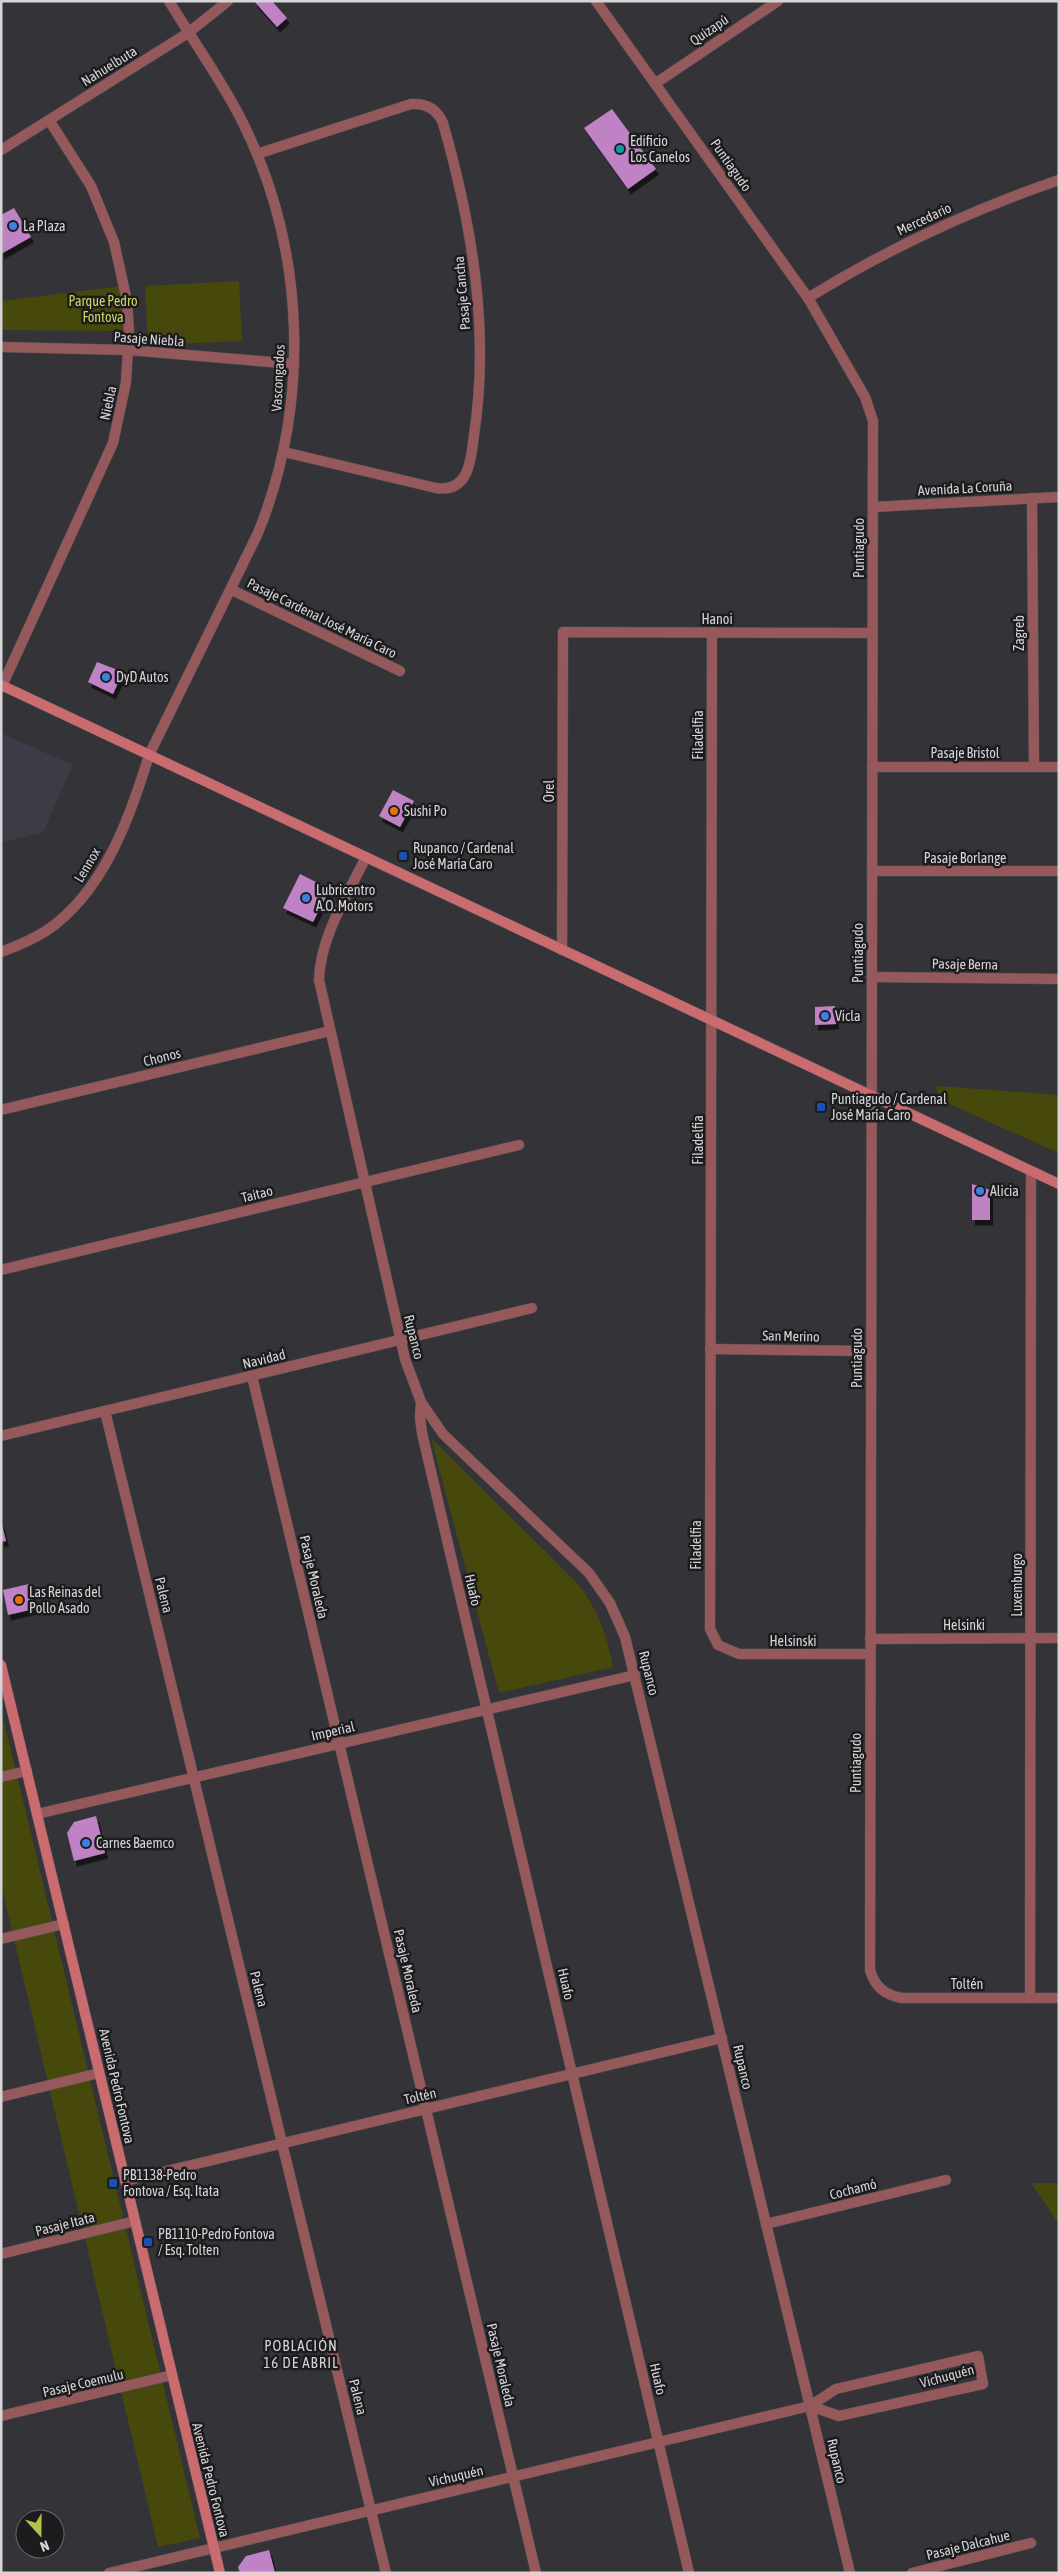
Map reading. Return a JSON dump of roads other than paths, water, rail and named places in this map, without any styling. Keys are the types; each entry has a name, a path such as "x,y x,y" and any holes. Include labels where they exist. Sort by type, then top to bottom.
{"main road":[{"path":"2,686 1059,1184"},
{"name":"Avenida Pedro Fontova","path":"1,1665 220,2573"}],"street":[{"name":"Vascongados","path":"150,755 232,590 269,507 284,452 294,364 294,326 286,251 257,154 227,93 169,1"},
{"name":"Nahuelbuta","path":"1,150 188,33 228,1"},
{"name":"Puntiagudo","path":"596,1 808,298 865,397 871,413 873,507 870,1960 873,1979 878,1987"},
{"name":"Quizapú","path":"656,83 778,1"},
{"name":"Pasaje Cancha","path":"257,154 410,104 430,107 443,123 455,166 472,249 477,290 480,362 477,419 468,471 457,486 443,489 436,488 284,452"},
{"name":"Niebla","path":"2,686 113,443 126,382 128,350 127,301 114,242 91,186 48,120"},
{"name":"Mercedario","path":"808,298 866,263 917,237 998,202 1059,180"},
{"name":"Pasaje Niebla","path":"1,347 128,350 294,364"},
{"name":"Avenida La Coruña","path":"873,507 1059,497"},
{"name":"Zagreb","path":"1032,498 1034,767"},
{"name":"Pasaje Cardenal José María Caro","path":"232,590 400,671"},
{"name":"Hanoi","path":"563,632 872,632"},
{"name":"Orel","path":"562,950 563,632"},
{"name":"Filadelfia","path":"712,632 709,1621 710,1630 718,1645"},
{"name":"Lennox","path":"1,952 47,930 69,912 89,890 109,857 135,799 150,755"},
{"name":"Pasaje Bristol","path":"872,767 1059,767"},
{"name":"Rupanco","path":"366,857 322,953 319,980 400,1340 412,1381 431,1419 457,1449 589,1573 618,1619 635,1676 850,2573"},
{"name":"Pasaje Borlange","path":"872,872 1059,871"},
{"name":"Pasaje Berna","path":"872,977 1059,979"},
{"name":"Chonos","path":"1,1110 330,1031"},
{"name":"Taitao","path":"1,1270 519,1145"},
{"name":"Luxemburgo","path":"1030,1998 1031,1171"},
{"name":"Navidad","path":"1,1436 532,1308"},
{"name":"San Merino","path":"710,1349 871,1351"},
{"name":"Pasaje Moraleda","path":"252,1376 536,2573"},
{"name":"Huafo","path":"421,1402 422,1433 689,2573"},
{"name":"Palena","path":"105,1411 386,2573"},
{"name":"Helsinki","path":"870,1639 1059,1638"},
{"name":"Helsinski","path":"718,1645 739,1654 870,1654"},
{"name":"Imperial","path":"37,1814 635,1676"},
{"path":"1,1777 26,1771"},
{"path":"1,1939 64,1924"},
{"name":"Toltén","path":"878,1987 893,1996 902,1998 1059,1998"},
{"name":"Toltén","path":"125,2181 722,2038"},
{"path":"1,2096 100,2073"},
{"name":"Cochamó","path":"766,2224 946,2180"},
{"name":"Pasaje Itata","path":"1,2254 135,2221"},
{"name":"Vichuquén","path":"109,2573 810,2406 836,2390 978,2356 983,2384 839,2416 810,2406"},
{"name":"Pasaje Coemulu","path":"1,2416 172,2376"},
{"name":"Pasaje Dalcahue","path":"912,2573 1031,2543"}],"place":[{"name":"Edificio Los Canelos","path":"620,149"},
{"name":"La Plaza","path":"13,226"},
{"name":"DyD Autos","path":"106,677"},
{"name":"Sushi Po","path":"394,811"},
{"name":"Rupanco / Cardenal José María Caro","path":"403,856"},
{"name":"Lubricentro A.O. Motors","path":"306,898"},
{"name":"Vicla","path":"825,1016"},
{"name":"Puntiagudo / Cardenal José María Caro","path":"821,1107"},
{"name":"Alicia","path":"980,1191"},
{"name":"Las Reinas del Pollo Asado","path":"19,1600"},
{"name":"Carnes Baemco","path":"86,1843"},
{"name":"PB1138-Pedro Fontova / Esq. Itata","path":"113,2183"},
{"name":"PB1110-Pedro Fontova / Esq. Tolten","path":"148,2242"}],"district":[{"name":"POBLACIÓN 16 DE ABRIL","path":"301,2354"}],"park label":[{"name":"Parque Pedro Fontova","path":"103,310"}]}
